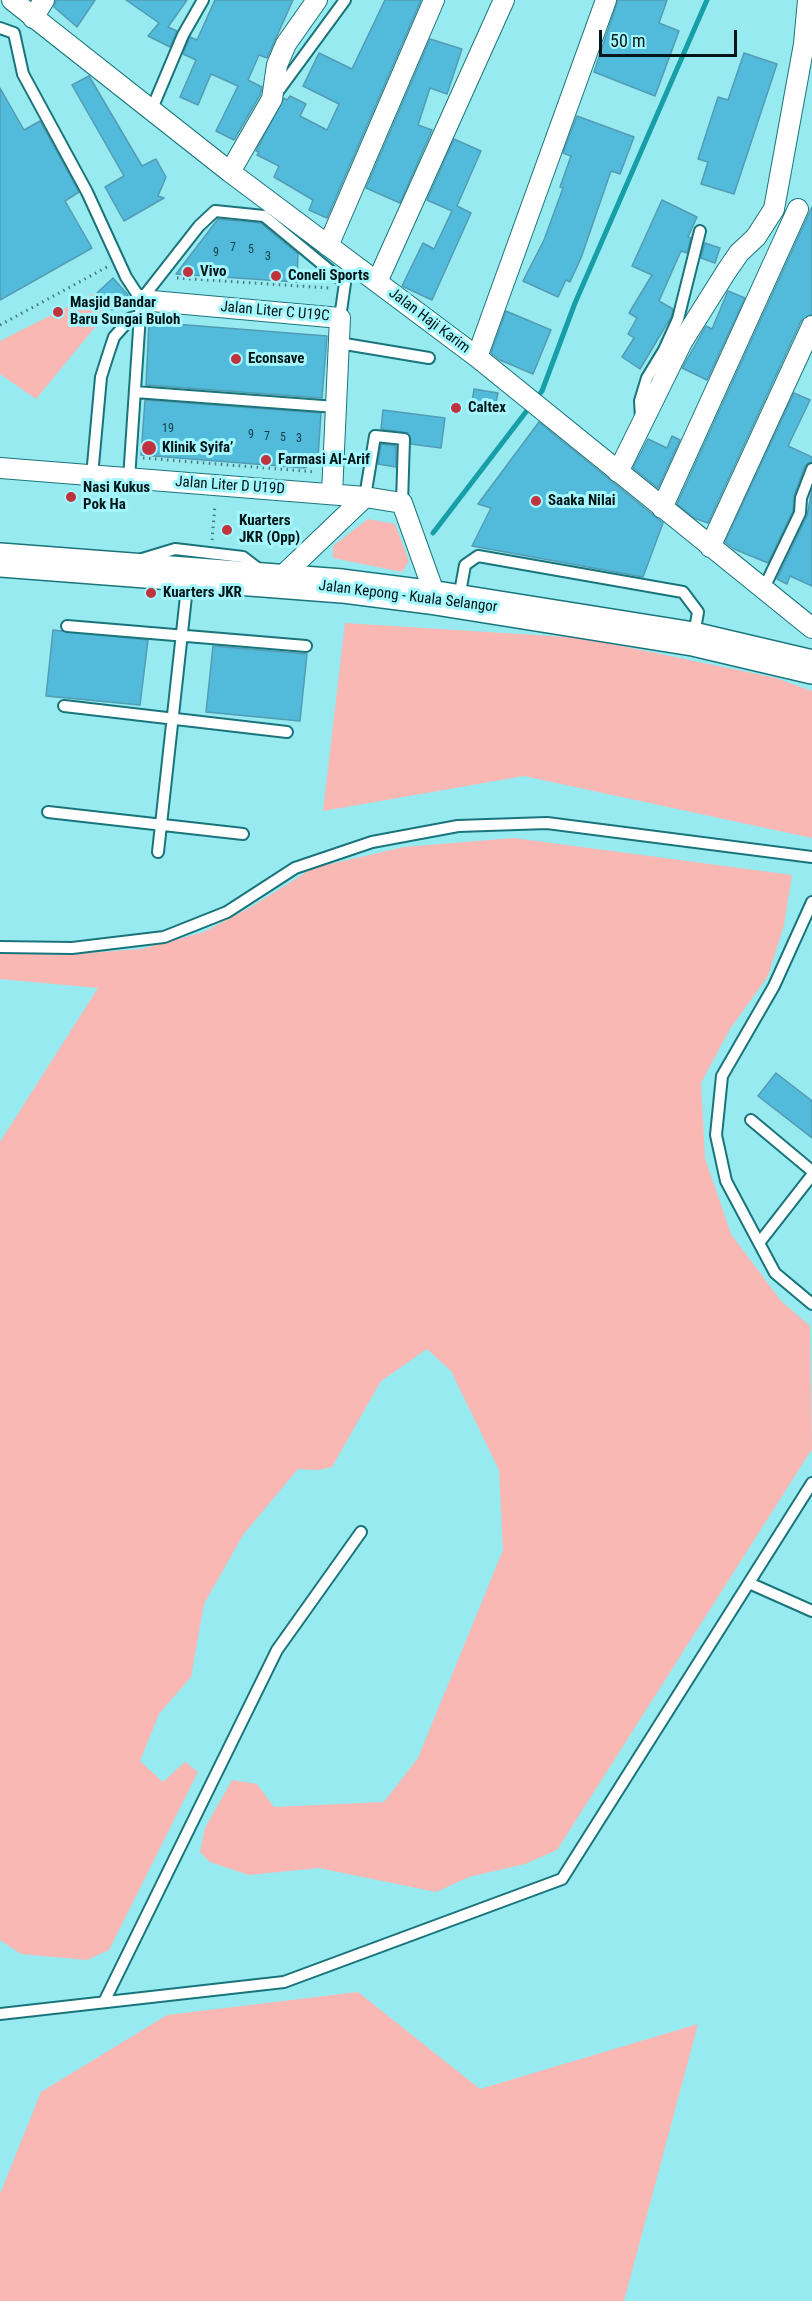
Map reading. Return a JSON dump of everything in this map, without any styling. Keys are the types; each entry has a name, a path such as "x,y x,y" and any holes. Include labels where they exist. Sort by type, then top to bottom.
{"highway":[{"name":"Jalan Kepong - Kuala Selangor","path":"0,560 133,572 200,564 276,582 342,586 447,600 693,639 812,667"}],"street":[{"name":"Jalan Haji Karim","path":"12,0 230,172 477,357 812,628"},
{"path":"33,18 44,0"},
{"path":"230,172 272,99 277,65 286,44 317,0"},
{"path":"328,246 434,0"},
{"path":"377,282 504,0"},
{"path":"477,357 606,0"},
{"path":"618,472 688,332 739,253 756,237 774,209 804,44 808,0"},
{"path":"662,508 798,209"},
{"name":"Jalan Liter C U19C","path":"140,308 340,318 332,494"},
{"path":"711,547 812,326"},
{"name":"Jalan Liter D U19D","path":"0,468 332,494 402,503"},
{"path":"276,582 365,497"},
{"path":"402,503 447,600"}],"lane":[{"path":"151,111 183,35 203,0"},
{"path":"272,99 345,0"},
{"path":"0,28 14,33 23,74 87,192 140,308 129,479"},
{"path":"92,476 101,377 111,344 140,308 158,277 199,226 215,210 264,216 345,283 340,318"},
{"path":"642,423 640,401 647,378 678,320 700,231"},
{"path":"339,343 429,358"},
{"path":"135,392 336,407"},
{"path":"365,497 369,461 375,436 404,440 402,503"},
{"path":"764,588 800,513 801,498 812,469"},
{"path":"447,600 465,565 478,556 683,592 698,612 693,639"},
{"path":"158,852 182,636 200,564"},
{"path":"68,626 306,646"},
{"path":"64,706 287,732"},
{"path":"48,812 243,834"},
{"path":"0,947 72,948 164,937 227,912 295,868 372,842 458,826 547,823 812,857"},
{"path":"812,902 810,917 774,986 722,1076 716,1135 726,1180 775,1274 812,1304"},
{"path":"751,1120 812,1173 759,1243"},
{"path":"0,2014 284,1982 562,1879 812,1483"},
{"path":"104,2002 277,1650 361,1532"},
{"path":"749,1583 812,1611"}],"path":[{"path":"0,325 118,261"},
{"path":"158,277 345,289"},
{"path":"130,457 333,473"},
{"path":"200,564 217,485"}],"shaded area":[{"path":"93,294 105,315 36,399 0,374 0,341"},
{"path":"368,519 395,524 409,561 402,572 333,558 333,546"},
{"path":"345,623 583,638 776,678 812,691 812,838 524,776 323,811"},
{"path":"514,838 792,875 784,925 768,976 730,1029 701,1083 705,1158 731,1234 781,1301 810,1326 812,1449 557,1850 525,1864 469,1877 436,1892 319,1868 249,1875 210,1862 200,1852 205,1828 232,1780 257,1784 274,1807 384,1802 418,1758 503,1550 499,1470 451,1371 427,1349 381,1381 332,1467 319,1470 298,1469 243,1535 204,1604 191,1677 159,1714 140,1761 163,1782 185,1762 198,1772 109,1950 87,1960 21,1954 0,1940 0,1142 98,988 0,979 0,953 62,955 141,949 204,932 251,907 313,868 404,847"},
{"path":"358,1992 480,2089 698,2024 624,2301 0,2301 0,2194 41,2092 167,2015"}],"building":[{"path":"56,0 95,0 77,27 54,7"},
{"path":"126,0 187,0 168,27 177,31 170,47 148,36 159,23"},
{"path":"215,0 293,0 267,58 259,55 248,80 262,87 260,95 234,140 216,131 238,86 211,74 198,105 180,97 196,60 183,54 190,37 197,40"},
{"path":"385,0 421,0 327,218 309,210 313,200 274,177 279,166 257,155 259,152 256,151 284,98 287,100 290,96 306,104 300,116 327,130 339,104 303,86 319,53 352,69"},
{"path":"618,0 667,0 659,23 679,31 655,96 594,72"},
{"path":"430,39 462,49 447,94 430,88 418,125 432,130 400,203 366,188"},
{"path":"744,53 777,64 734,194 701,184 708,162 698,159 718,97 728,100"},
{"path":"89,76 142,166 156,159 166,177 158,196 164,198 124,221 105,187 124,176 72,85"},
{"path":"0,88 24,130 40,121 79,192 65,201 92,248 0,300"},
{"path":"577,116 634,137 620,174 611,171 581,258 570,282 566,280 558,297 523,281 544,240 563,188 560,187 571,156 563,153"},
{"path":"454,139 481,151 457,206 471,213 432,300 402,286 423,243 434,249 452,211 427,200"},
{"path":"662,200 697,217 688,237 691,238 687,253 681,251 659,301 673,309 671,317 640,369 622,357 634,338 628,334 637,318 629,313 652,275 632,266"},
{"path":"812,207 812,314 801,321 708,523 694,518 677,504"},
{"path":"218,219 261,223 298,254 297,282 176,274"},
{"path":"705,243 720,248 715,263 701,258"},
{"path":"113,278 128,295 112,310 97,293"},
{"path":"728,291 745,298 707,380 682,368 706,326 712,329"},
{"path":"506,311 551,330 533,374 500,360 491,353"},
{"name":"Econsave","path":"149,322 327,336 322,398 146,385"},
{"path":"474,389 498,393 495,407 472,403"},
{"path":"794,393 810,400 788,446 812,457 812,462 805,466 794,496 793,511 768,563 734,549 725,542"},
{"path":"145,400 321,413 318,458 305,468 141,455"},
{"path":"383,410 445,418 441,448 411,444 408,433 381,429"},
{"path":"539,422 663,523 643,577 472,546 491,508 478,504"},
{"path":"672,436 680,440 658,488 633,468 648,439 667,448"},
{"path":"381,444 396,446 396,467 378,464"},
{"path":"812,490 812,586 790,576 787,584 777,579 807,516"},
{"path":"53,630 148,640 140,705 46,696"},
{"path":"213,646 307,654 300,721 206,712"},
{"path":"776,1073 812,1101 812,1138 758,1096"}],"waterway":[{"path":"433,533 542,391 575,303 707,0"}],"place":[{"name":"Vivo","path":"188,272"},
{"name":"Coneli Sports","path":"276,276"},
{"name":"Masjid Bandar Baru Sungai Buloh","path":"58,312"},
{"name":"Econsave","path":"236,359"},
{"name":"Caltex","path":"456,408"},
{"name":"Klinik Syifa’","path":"149,448"},
{"name":"Farmasi Al-Arif","path":"266,460"},
{"name":"Nasi Kukus Pok Ha","path":"71,497"},
{"name":"Saaka Nilai","path":"536,501"},
{"name":"Kuarters JKR (Opp)","path":"227,530"},
{"name":"Kuarters JKR","path":"151,593"}]}
